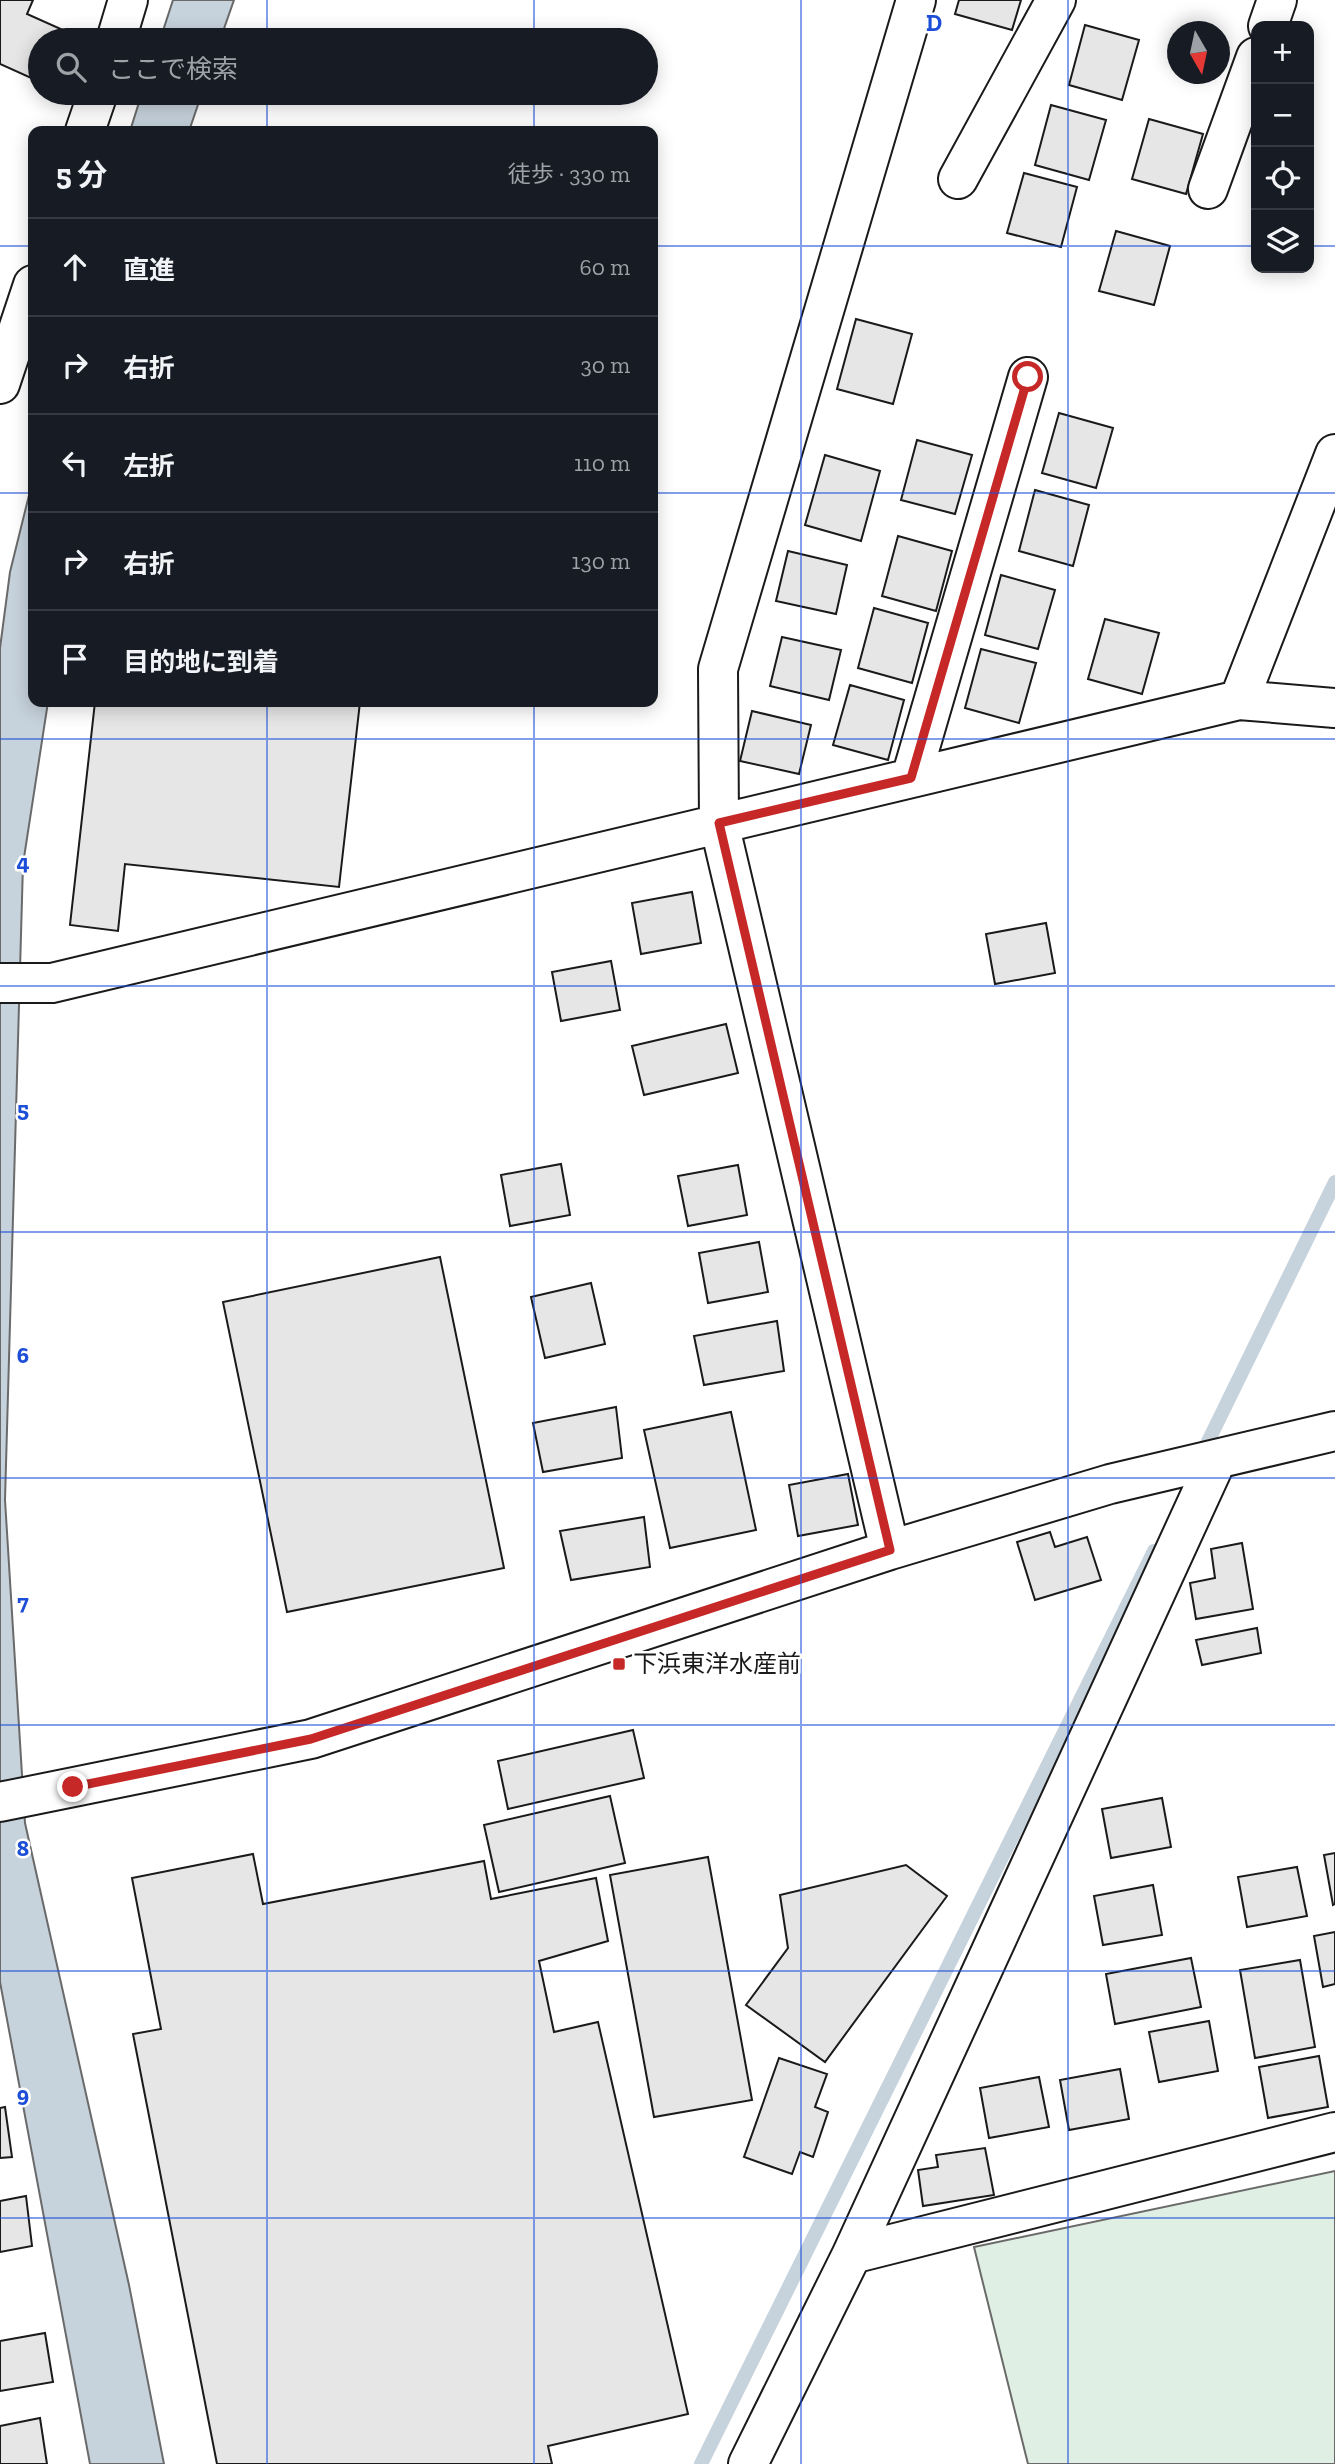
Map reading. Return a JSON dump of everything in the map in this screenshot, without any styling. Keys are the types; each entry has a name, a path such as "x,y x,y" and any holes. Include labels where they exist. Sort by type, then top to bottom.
{"street":[{"path":"120,28 128,0"},
{"path":"890,1550 719,823 718,669 916,0"},
{"path":"958,179 1056,0"},
{"path":"1270,21 1277,0"},
{"path":"1208,189 1251,71"},
{"path":"87,126 94,105"},
{"path":"0,384 28,300"},
{"path":"911,778 1028,377"},
{"path":"1239,700 1335,454"},
{"path":"0,983 52,983 1239,700 1335,708"},
{"path":"0,1802 311,1739 890,1550 1110,1484 1335,1431"},
{"path":"748,2464 852,2254 1217,1459"},
{"path":"852,2254 1335,2132"}],"green space":[{"path":"1335,2171 1335,2464 1028,2464 974,2247"}],"shaded area":[{"path":"173,0 234,0 224,28 164,28"},
{"path":"138,105 198,105 191,126 132,126"},
{"path":"28,499 28,707 47,707 23,864 5,1500 25,1823 129,2285 164,2464 90,2464 0,1982 0,648 10,572"}],"building":[{"path":"0,0 33,0 27,14 58,28 28,28 28,77 0,64"},
{"path":"959,0 1021,0 1012,30 955,14"},
{"path":"1085,25 1139,40 1122,100 1069,85"},
{"path":"1051,105 1106,120 1089,180 1035,165"},
{"path":"1149,119 1203,134 1186,194 1132,179"},
{"path":"1024,173 1077,187 1061,247 1007,233"},
{"path":"1116,231 1170,246 1154,305 1099,291"},
{"path":"856,319 912,334 893,404 837,389"},
{"path":"1059,413 1113,428 1096,488 1042,473"},
{"path":"917,440 972,455 955,514 901,500"},
{"path":"825,455 880,471 861,541 805,525"},
{"path":"1035,490 1089,505 1073,566 1019,551"},
{"path":"898,536 952,551 936,611 882,596"},
{"path":"788,551 847,565 836,614 776,601"},
{"path":"1001,575 1055,590 1038,649 985,635"},
{"path":"874,608 928,623 912,683 858,668"},
{"path":"1105,619 1159,633 1142,694 1088,679"},
{"path":"782,637 841,650 829,700 770,686"},
{"path":"981,649 1036,663 1019,723 965,708"},
{"path":"850,685 904,700 888,760 833,745"},
{"path":"94,707 359,707 339,887 125,864 118,931 70,925"},
{"path":"752,711 811,725 799,774 740,761"},
{"path":"692,892 701,943 641,954 632,903"},
{"path":"1046,923 1055,973 995,984 986,934"},
{"path":"611,961 620,1010 561,1021 552,972"},
{"path":"726,1024 738,1073 644,1095 632,1046"},
{"path":"561,1164 570,1215 510,1226 501,1175"},
{"path":"738,1165 747,1215 688,1226 678,1176"},
{"path":"759,1242 768,1292 708,1303 699,1253"},
{"path":"440,1257 504,1568 287,1612 223,1302"},
{"path":"591,1283 605,1344 545,1358 531,1297"},
{"path":"777,1321 784,1371 704,1385 694,1336"},
{"path":"616,1407 622,1458 543,1472 533,1423"},
{"path":"731,1412 756,1530 670,1548 644,1430"},
{"path":"848,1474 858,1525 798,1536 789,1485"},
{"path":"644,1517 650,1567 571,1580 560,1531"},
{"path":"1050,1532 1055,1547 1087,1537 1101,1580 1035,1600 1017,1542"},
{"path":"1242,1543 1253,1609 1196,1619 1190,1583 1215,1578 1211,1549"},
{"path":"1257,1628 1261,1653 1202,1665 1196,1640"},
{"path":"633,1730 644,1778 508,1809 498,1761"},
{"path":"610,1796 625,1863 499,1892 484,1825"},
{"path":"1162,1798 1171,1847 1111,1858 1102,1809"},
{"path":"1335,1853 1335,1904 1333,1905 1324,1855"},
{"path":"253,1854 263,1904 484,1861 491,1899 596,1878 608,1941 539,1961 554,2032 598,2022 688,2414 548,2446 552,2464 217,2464 133,2034 161,2029 132,1878"},
{"path":"708,1857 752,2100 654,2117 610,1875"},
{"path":"906,1865 947,1896 825,2062 746,2005 788,1948 780,1895"},
{"path":"1297,1867 1307,1916 1247,1927 1238,1877"},
{"path":"1153,1885 1162,1935 1103,1945 1094,1896"},
{"path":"1335,1932 1335,1984 1323,1987 1314,1936"},
{"path":"1191,1958 1201,2007 1115,2024 1106,1974"},
{"path":"1300,1960 1315,2047 1255,2058 1240,1970"},
{"path":"1209,2021 1218,2071 1159,2082 1149,2032"},
{"path":"1319,2056 1328,2107 1268,2118 1259,2067"},
{"path":"779,2058 827,2074 815,2107 828,2112 813,2157 800,2152 792,2174 744,2157"},
{"path":"1120,2069 1129,2119 1069,2130 1060,2080"},
{"path":"1039,2077 1049,2127 989,2138 980,2088"},
{"path":"5,2107 12,2157 0,2158 0,2108"},
{"path":"985,2148 994,2195 923,2206 918,2170 938,2167 936,2155"},
{"path":"26,2196 32,2246 0,2252 0,2201"},
{"path":"45,2333 53,2382 0,2391 0,2341"},
{"path":"40,2418 47,2464 0,2464 0,2426"}],"waterway":[{"path":"1200,1458 1335,1182"},
{"path":"701,2464 1154,1551"}],"place":[{"name":"下浜東洋水産前","path":"619,1664"}],"route":[{"path":"73,1787 311,1739 890,1550 719,823 911,778 1028,377"}]}
